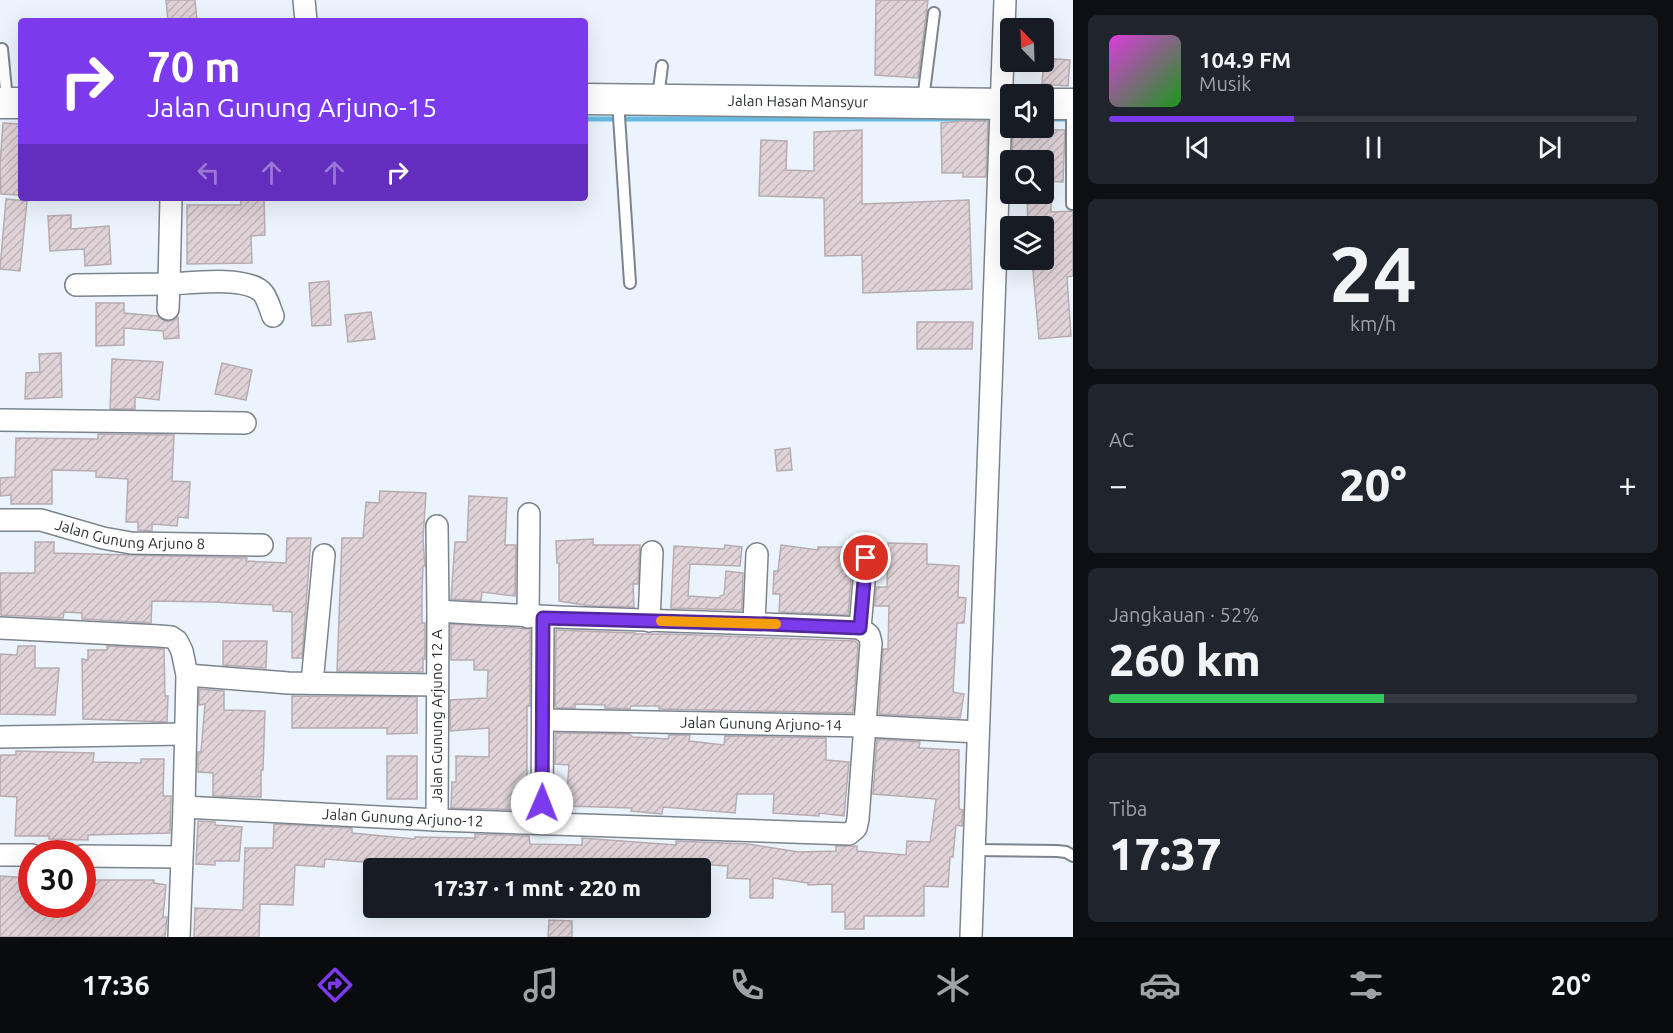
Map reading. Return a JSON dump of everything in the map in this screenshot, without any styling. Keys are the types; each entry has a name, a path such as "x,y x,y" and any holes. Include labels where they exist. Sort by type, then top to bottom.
{"street":[{"path":"304,0 306,18"},
{"path":"1005,0 1006,84"},
{"name":"Jalan Hasan Mansyur","path":"588,99 1000,104"},
{"path":"971,937 1004,138"},
{"path":"168,309 171,201"},
{"path":"76,285 235,282 251,286 262,292 273,316"},
{"path":"0,420 245,423"},
{"path":"529,514 543,720 542,823"},
{"name":"Jalan Gunung Arjuno 8","path":"0,520 41,520 103,538 131,543 262,545"},
{"name":"Jalan Gunung Arjuno 12 A","path":"436,526 437,820"},
{"path":"649,621 652,552"},
{"path":"754,623 757,554"},
{"path":"312,683 324,555"},
{"path":"860,628 866,558"},
{"path":"438,611 536,617 860,628 869,635 871,643 865,726"},
{"path":"0,628 171,637 177,641 182,651 187,675 178,937"},
{"path":"187,675 312,683 436,685"},
{"name":"Jalan Gunung Arjuno-14","path":"543,720 865,726 978,732"},
{"name":"Jalan Gunung Arjuno-12","path":"184,807 437,820 849,834 856,828 865,726"},
{"path":"0,736 185,734"},
{"path":"0,855 18,855"},
{"path":"96,856 181,857"}],"lane":[{"path":"923,103 934,13"},
{"path":"2,49 9,103"},
{"path":"657,100 662,66"},
{"path":"617,100 630,283"},
{"path":"1063,104 1072,204"},
{"path":"974,850 1057,851 1073,856"}],"building":[{"path":"166,0 195,0 197,18 168,18"},
{"path":"876,0 928,0 918,78 875,75"},
{"path":"1054,59 1070,60 1068,86 1042,84 1043,72 1054,72"},
{"path":"988,121 986,177 963,177 963,173 942,173 941,123"},
{"path":"3,123 18,124 18,195 1,194 0,165"},
{"path":"862,130 862,204 969,200 972,289 863,293 862,255 825,256 824,198 759,196 761,140 787,141 786,170 814,171 814,132"},
{"path":"1054,130 1065,130 1063,182 1054,182 1054,150 1012,150 1013,138 1054,138"},
{"path":"6,199 27,201 20,271 0,269"},
{"path":"241,201 264,201 265,235 251,236 252,263 187,264 187,205 241,205"},
{"path":"1027,204 1051,204 1051,212 1073,211 1073,276 1067,277 1071,336 1039,339 1033,270 1054,270 1054,216 1028,216"},
{"path":"71,215 71,229 109,226 111,264 85,266 84,249 50,251 48,216"},
{"path":"329,281 331,325 312,326 309,283"},
{"path":"96,303 124,303 124,313 157,316 167,322 178,317 179,338 164,339 163,331 124,328 124,345 96,346"},
{"path":"371,312 375,339 348,342 345,315"},
{"path":"917,322 973,322 972,349 917,349"},
{"path":"61,353 62,397 25,399 26,373 40,372 39,354"},
{"path":"112,359 163,362 159,400 135,397 135,409 110,409"},
{"path":"222,363 252,370 246,400 215,394"},
{"path":"98,434 174,435 172,481 190,482 188,518 178,517 177,526 152,524 152,531 138,530 138,522 126,522 128,479 96,477 96,471 52,470 52,504 11,504 11,495 0,496 0,478 15,477 16,438 98,439"},
{"path":"790,448 792,470 777,471 775,450"},
{"path":"380,491 426,493 423,539 425,566 423,566 422,593 422,623 425,623 423,672 337,671 342,538 363,538 366,502 379,503"},
{"path":"469,496 507,498 505,545 516,545 515,596 482,592 481,601 451,599 455,542 467,542"},
{"path":"287,538 311,538 302,658 292,658 292,612 273,611 273,605 152,601 151,623 82,619 82,613 64,612 63,618 1,615 0,573 35,573 35,542 54,542 54,553 247,558 246,561 286,563"},
{"path":"593,539 593,545 640,545 638,584 633,584 634,607 591,606 559,601 559,563 557,563 556,541"},
{"path":"888,543 927,544 927,564 959,566 958,597 966,598 964,623 957,623 953,692 964,694 960,718 879,714 883,649 888,649 889,606 875,606 876,587 887,587"},
{"path":"725,545 742,547 740,566 690,564 688,596 720,598 724,595 726,571 743,573 742,610 671,608 674,546 724,549"},
{"path":"781,545 818,550 818,547 859,547 853,557 848,615 779,612 780,594 773,594 774,571 778,571"},
{"path":"451,624 530,629 527,810 451,808 452,782 456,782 456,756 489,757 489,728 450,731 450,700 487,698 488,670 474,670 474,660 451,660"},
{"path":"556,630 855,641 858,644 853,713 659,709 659,706 631,706 630,709 575,704 575,708 558,708 555,706"},
{"path":"223,641 267,641 266,668 223,665"},
{"path":"18,646 35,646 35,668 59,668 55,715 0,714 0,654 17,655"},
{"path":"107,646 164,649 165,696 168,696 167,722 83,719 82,659 88,660 88,650 107,650"},
{"path":"199,689 224,691 224,710 265,711 261,797 213,796 213,773 198,772 198,752 201,752 205,704 199,705"},
{"path":"292,696 417,697 417,733 387,734 387,728 292,728"},
{"path":"556,733 629,734 633,737 668,739 669,735 690,735 689,741 724,745 725,736 826,738 826,760 849,762 844,816 819,813 819,816 773,813 774,794 737,794 735,813 663,807 662,814 631,811 632,808 566,806 569,765 555,764"},
{"path":"877,739 920,742 919,748 959,750 959,809 963,810 962,826 956,825 953,857 950,857 948,887 924,886 924,916 864,916 864,929 845,929 845,912 832,912 832,884 808,885 808,883 773,878 773,898 750,898 750,879 727,878 728,866 711,865 711,858 363,858 363,862 325,859 324,867 295,865 293,905 260,904 259,937 194,937 195,908 243,910 245,848 273,848 274,824 352,828 352,833 415,839 415,837 475,838 475,834 529,836 530,844 582,845 582,838 676,845 676,841 748,844 799,852 836,851 836,846 857,846 857,851 906,855 907,841 930,842 936,799 873,794"},
{"path":"16,751 94,753 93,762 141,763 141,759 164,759 163,796 171,796 170,833 88,835 88,840 49,839 49,836 15,836 17,797 0,796 0,762 1,755 16,755"},
{"path":"387,756 417,756 417,799 387,799"},
{"path":"198,821 242,827 239,861 215,861 215,865 196,864"},
{"path":"0,876 18,877 18,918 96,918 96,880 154,880 154,883 166,885 163,917 167,917 165,937 0,937"},
{"path":"549,920 572,921 572,937 548,937"}],"waterway":[{"path":"588,119 984,119"},
{"path":"1054,119 1072,119"}],"slow traffic":[{"path":"661,621 776,624"}],"route":[{"path":"542,803 543,618 860,628 866,558"}]}
